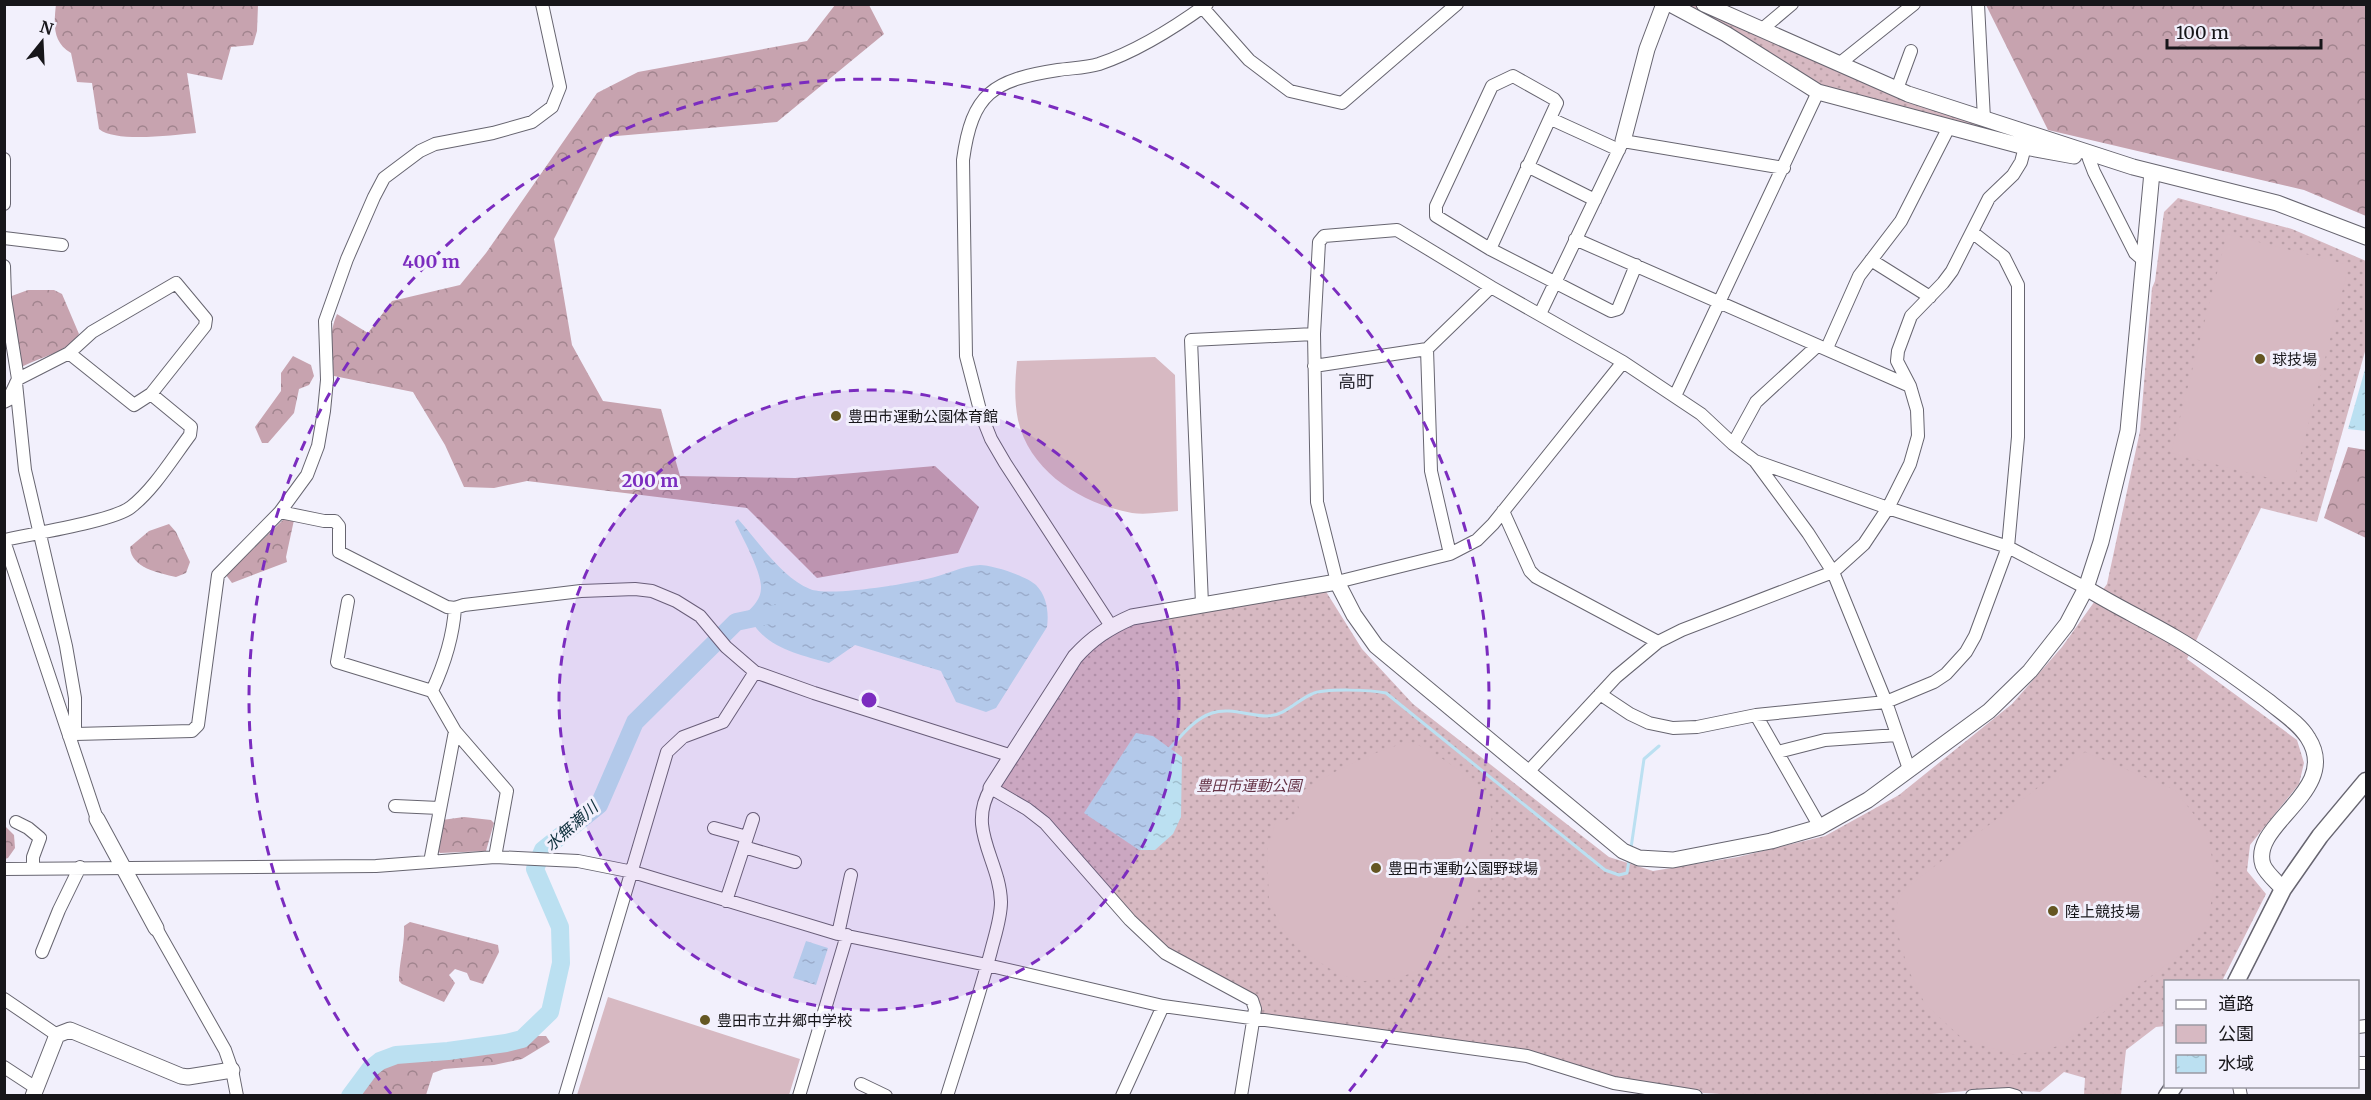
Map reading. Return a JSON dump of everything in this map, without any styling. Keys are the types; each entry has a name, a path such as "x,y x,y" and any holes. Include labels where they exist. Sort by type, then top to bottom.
{"main road":[{"path":"2237,980 2283,889 2320,836 2366,784"}],"street":[{"path":"72,735 192,731 198,725 218,575 280,512 307,475 318,446 324,411 327,380 325,321 347,259 384,178 420,151 435,144 493,133 532,122 552,107 560,87 542,4"},
{"path":"1111,626 991,439 981,414 966,356 963,160 967,132 979,104 999,86 1030,75 1096,65 1135,50 1205,6 1249,60 1290,91 1342,103 1457,4"},
{"path":"1540,314 1621,146 1647,49 1664,4"},
{"path":"1670,4 1726,34 1818,92 2025,147 2133,166"},
{"path":"1704,4 1897,89 2152,172 2277,203 2367,237"},
{"path":"1761,30 1792,4"},
{"path":"1839,64 1914,4"},
{"path":"1978,4 1984,119"},
{"path":"1897,89 1911,51"},
{"path":"1490,249 1557,103 1554,99 1513,76 1492,86 1436,206 1438,219 1490,249 1554,284 1615,312 1636,266"},
{"path":"1675,396 1818,92"},
{"path":"1551,119 1621,146 1784,168"},
{"path":"1732,444 1756,402 1822,347 1859,276 1904,215 1949,127"},
{"path":"1527,772 1616,677 1659,642 1682,630 1833,572 1864,544 1888,508 1910,464 1918,436 1917,410 1910,386 1898,364 1898,351 1911,316 1952,271 1989,198 2013,176 2021,162 2025,147"},
{"path":"4,159 4,204"},
{"path":"2089,159 2135,253 2143,260"},
{"path":"1527,166 1595,200"},
{"path":"2152,172 2128,431 2101,542 2086,588 2067,624 2030,671 1989,711 1868,800 1820,827 1771,841 1673,860 1639,858 1610,842 1376,646 1354,615 1336,582 1317,502 1314,334 1319,242 1324,236 1397,230 1491,287 1623,362 1701,414 1732,444 1755,461 2008,547 2086,588 2174,637 2233,674 2292,721 2309,738 2316,762 2308,787 2269,835 2263,847 2261,858 2264,868 2283,889"},
{"path":"1600,694 1638,719 1673,728 1697,727 1756,715 1886,702 1934,682 1946,674 1966,652 1975,636 2008,547 2018,436 2019,293 2016,277 2004,257 1972,231"},
{"path":"4,238 62,245"},
{"path":"1575,239 1910,386"},
{"path":"1871,261 1930,297"},
{"path":"4,266 5,298 17,381 25,470 66,646 75,698 72,735"},
{"path":"4,402 8,400 17,381 69,353 92,332 176,283 206,319 205,326 151,394 134,405 69,353"},
{"path":"1314,366 1427,349 1491,287"},
{"path":"1202,604 1191,340 1314,334"},
{"path":"1427,349 1431,471 1450,554"},
{"path":"947,1095 987,965 1001,903 1000,888 982,834 982,806 991,788 1076,657 1090,640 1111,626 1132,617 1336,582 1450,554 1477,540 1623,362"},
{"path":"151,394 191,427 190,435 140,499 129,509 112,516 4,541 72,735 97,819 122,868 225,1050 237,1095"},
{"path":"1755,461 1808,533 1833,572 1886,702 1909,769"},
{"path":"1503,511 1530,571 1536,577 1659,642"},
{"path":"280,512 335,521 339,526 339,552 447,607 455,608 581,591 635,589 652,591 676,601 700,616 726,647 755,672 1012,756"},
{"path":"348,601 337,662 432,691 454,731 507,791 495,857"},
{"path":"432,691 444,665 453,634 455,608"},
{"path":"564,1095 633,872 667,752 683,737 723,722 755,672"},
{"path":"1756,715 1820,827"},
{"path":"430,862 454,731"},
{"path":"1778,752 1825,740 1897,735"},
{"path":"991,788 1028,809 1045,823 1130,920 1165,953 1252,1000 1255,1006 1254,1017 1241,1095"},
{"path":"395,806 439,808"},
{"path":"726,901 753,819"},
{"path":"16,822 40,838 33,857 33,869"},
{"path":"714,828 795,862"},
{"path":"4,869 376,866 495,857 587,862 633,872 843,935 987,965 1163,1006 1527,1056 1614,1083 1694,1095"},
{"path":"42,952 80,867"},
{"path":"799,1095 843,935 851,875"},
{"path":"4,999 57,1035"},
{"path":"1122,1095 1163,1006"},
{"path":"4,1067 35,1091 57,1035 70,1030 181,1076 188,1077 232,1070"},
{"path":"861,1084 886,1095"},
{"path":"1972,1095 2016,1095"}],"green space":[{"path":"56,4 258,5 257,31 253,45 231,47 222,80 187,73 196,133 145,137 118,136 99,129 92,83 77,82 71,53 60,44 57,38"},
{"path":"835,5 869,5 884,34 777,122 605,137 554,239 572,345 603,401 661,409 680,476 795,478 935,466 979,507 958,553 817,578 747,508 527,481 494,488 464,487 445,445 413,392 334,376 331,337 337,314 368,333 392,301 460,285 486,253 597,93 638,72 807,41"},
{"path":"1688,5 1696,5 1855,77 2070,151 2009,137 1829,88 1798,73"},
{"path":"1986,5 2366,5 2366,216 2304,190 2048,130"},
{"name":"豊田市運動公園","path":"2178,198 2292,229 2366,261 2366,348 2317,522 2261,508 2187,659 2297,740 2304,763 2299,784 2250,845 2247,871 2266,894 2223,980 2164,980 2164,1026 2156,1027 2126,1050 2121,1095 2084,1095 2085,1078 2064,1072 2040,1092 1988,1089 1908,1096 1753,1096 1689,1092 1604,1075 1524,1049 1260,1017 1258,1002 1159,945 1048,830 998,784 1087,651 1129,624 1325,590 1362,649 1413,704 1609,857 1653,871 1738,857 1825,836 1899,795 2012,704 2062,647 2107,584 2140,431 2152,288 2155,281 2164,212"},
{"name":"球技場","path":"2227,234 2349,265 2293,484 2171,453"},
{"path":"28,290 54,290 62,294 79,334 68,346 20,368 9,297"},
{"path":"293,356 311,365 314,376 309,385 299,389 294,413 268,443 262,443 255,427 281,391 281,373"},
{"path":"1155,357 1175,375 1178,511 1132,513 1114,509 1078,494 1061,483 1034,456 1024,439 1018,420 1015,390 1017,361"},
{"path":"2348,447 2366,450 2366,538 2324,518"},
{"path":"286,517 294,520 286,557 287,562 232,583 226,575"},
{"path":"169,524 176,532 190,562 186,573 176,577 141,565 135,560 130,547 149,531"},
{"name":"豊田市運動公園野球場","path":"1410,742 1446,761 1474,781 1488,797 1491,825 1486,862 1466,927 1450,924 1445,953 1419,971 1393,979 1364,981 1340,975 1297,948 1281,926 1269,901 1267,851 1275,824 1301,815 1295,796 1351,764"},
{"name":"陸上競技場","path":"2085,752 2175,790 2206,830 2216,876 2207,925 2187,949 2059,1046 2015,1055 1964,1040 1925,1004 1908,969 1895,923 1898,899 1906,888"},
{"path":"464,817 491,820 494,823 486,851 440,853 436,849 442,820"},
{"path":"5,826 14,835 15,848 5,859"},
{"path":"410,922 498,945 499,952 483,984 470,980 467,973 455,969 449,975 455,983 444,1002 402,984 399,981 404,926"},
{"path":"608,997 800,1059 789,1095 577,1095"},
{"path":"535,1036 546,1036 550,1042 522,1059 494,1065 444,1069 433,1073 426,1095 357,1095 376,1068 396,1060 486,1050 508,1046"}],"water":[{"path":"2366,366 2366,431 2348,429"},
{"path":"738,519 780,568 810,589 833,592 850,591 927,579 966,567 985,565 1017,575 1032,582 1040,589 1046,605 1047,627 996,708 986,712 956,702 941,671 855,645 829,663 792,652 770,641 761,633 747,612 755,604 761,592 760,581 755,564 735,522"},
{"path":"1136,733 1153,736 1182,757 1181,817 1173,834 1155,850 1139,850 1084,813"},
{"path":"806,941 828,948 816,985 793,978"}],"waterway":[{"name":"水無瀬川","path":"350,1096 370,1069 380,1061 396,1055 448,1051 522,1039 550,1012 561,963 560,927 535,869 543,850 599,805 635,722 736,622 774,614"},
{"path":"1170,748 1194,723 1219,711 1267,716 1285,711 1318,692 1349,690 1386,693 1605,870 1619,875 1627,873 1629,860"},
{"path":"1631,848 1644,759 1659,746"}],"place":[{"name":"球技場","path":"2260,359"},
{"name":"豊田市運動公園体育館","path":"836,416"},
{"name":"豊田市運動公園野球場","path":"1376,868"},
{"name":"陸上競技場","path":"2053,911"},
{"name":"豊田市立井郷中学校","path":"705,1020"}],"district":[{"name":"高町","path":"1356,381"}]}
